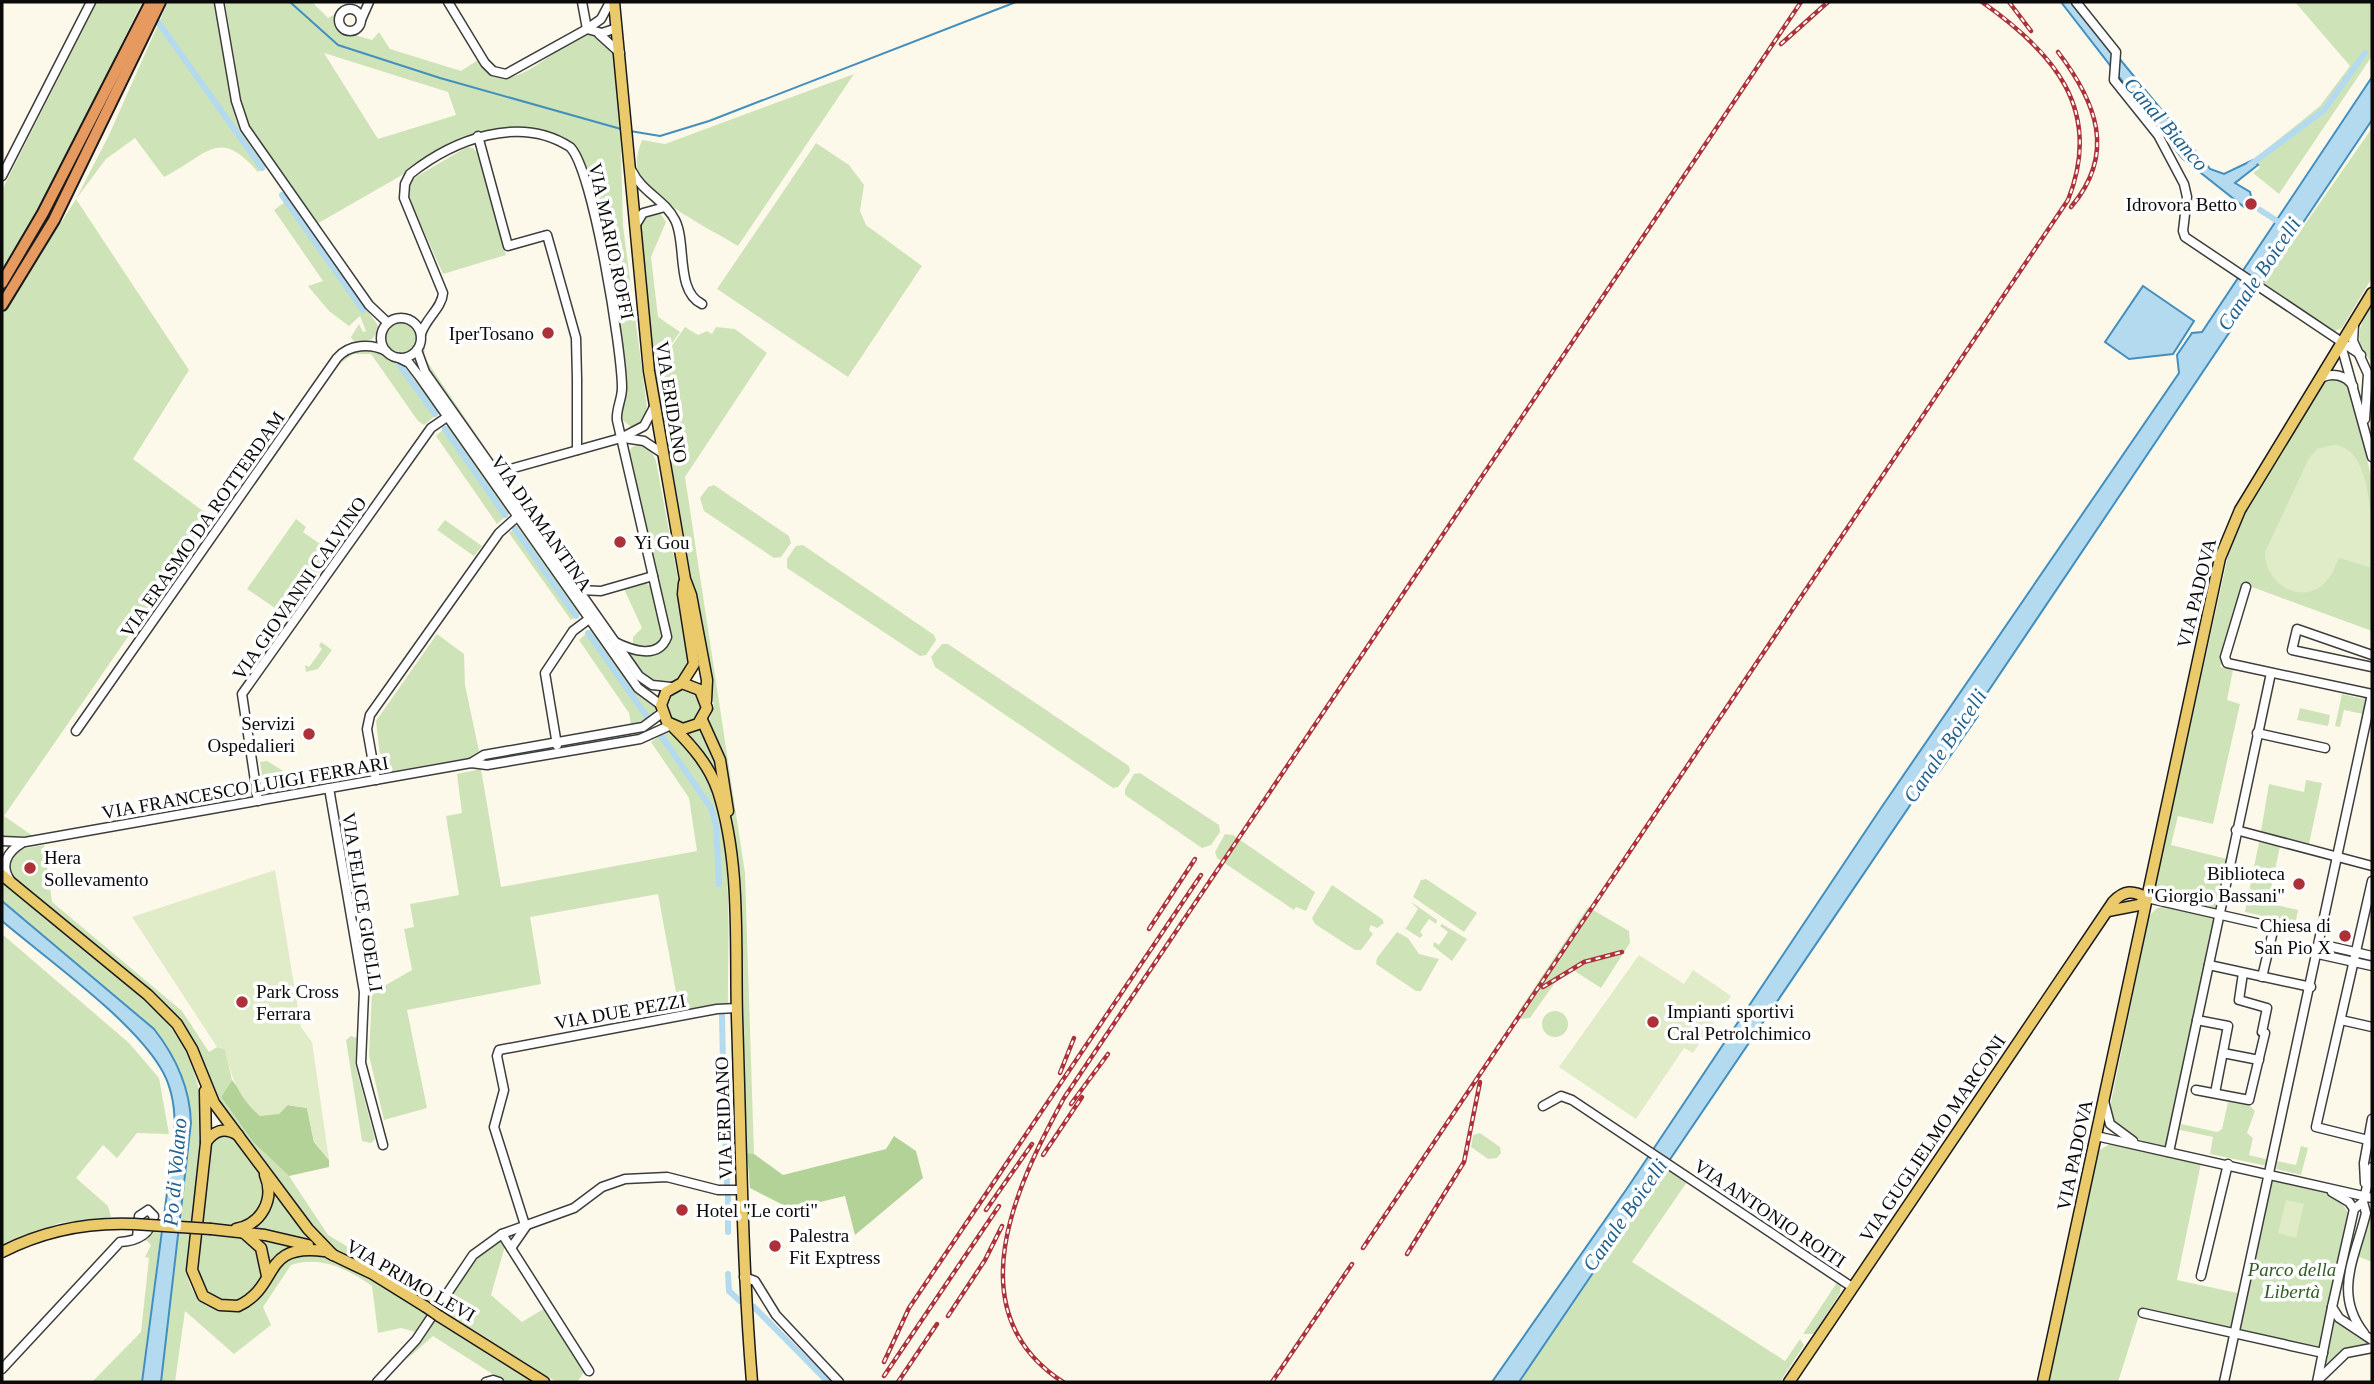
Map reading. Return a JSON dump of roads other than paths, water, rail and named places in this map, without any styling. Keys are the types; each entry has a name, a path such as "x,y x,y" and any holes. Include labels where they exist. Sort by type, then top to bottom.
{"highway":[{"path":"2,283 43,213 151,2"},
{"path":"2,305 54,220 160,2"}],"main road":[{"name":"VIA ERIDANO","path":"612,2 620,53 634,229 654,407 685,579 691,596 707,680 702,720 721,766 730,854 737,1190 752,1382"},
{"name":"VIA PADOVA","path":"2043,1382 2225,542 2244,503 2372,293"},
{"name":"VIA ERIDANO","path":"682,683 694,664 683,594 685,579"},
{"path":"661,709 671,687 682,683 700,690 706,701"},
{"name":"VIA ERIDANO","path":"661,709 672,726 702,759 713,780 730,854"},
{"path":"672,726 689,729 702,720"},
{"name":"VIA PADOVA","path":"2122,893 2142,883 2156,853"},
{"path":"6,878 163,1008 185,1036 220,1111 316,1240 329,1253"},
{"path":"2105,913 2139,905 2147,898 2133,892 2122,893"},
{"name":"VIA GUGLIELMO MARCONI","path":"1789,1382 2105,913 2122,893"},
{"path":"2122,907 2134,916 2139,935"},
{"path":"201,1074 205,1091 206,1143 192,1260 194,1280 204,1296 228,1306 248,1301 276,1263 288,1253 305,1249 329,1253"},
{"path":"206,1143 220,1111"},
{"path":"206,1143 219,1131 230,1130 238,1135"},
{"path":"225,1230 250,1225 264,1210 269,1188 258,1162"},
{"name":"VIA PRIMO LEVI","path":"2,1252 68,1228 134,1224 244,1232 329,1253 373,1274 544,1382"},
{"path":"244,1232 265,1255 267,1278"}],"street":[{"path":"2,176 91,2"},
{"path":"219,2 236,101 245,128 369,305 388,323"},
{"path":"367,2 357,28 345,30 340,17 348,10 367,2"},
{"path":"448,2 485,63 502,74 513,73 587,29 596,27 606,33 617,28"},
{"path":"582,2 587,29"},
{"path":"596,27 612,2"},
{"path":"2076,2 2118,56 2114,77 2158,135 2184,184 2184,235 2366,361"},
{"path":"348,10 355,11 361,20"},
{"path":"596,27 620,53"},
{"name":"VIA MARIO ROFFI","path":"421,334 429,316 443,299 443,289 407,206 405,184 416,169 478,136 492,132 531,134 564,143 579,159 611,292 622,387 617,414 665,642 660,648 641,652 615,642"},
{"path":"478,136 508,246 547,235 576,338 577,450"},
{"name":"VIA ERIDANO","path":"629,164 636,179 665,207 679,230 686,283 695,301 702,304"},
{"path":"632,201 652,197"},
{"path":"632,201 652,208 665,207"},
{"path":"634,229 643,213 652,208"},
{"path":"362,346 386,351 381,335 388,323 399,318 429,316"},
{"path":"399,358 418,350 421,334 418,326 409,319"},
{"path":"2354,323 2353,341 2366,361 2370,379 2370,404 2364,422"},
{"name":"VIA ERASMO DA ROTTERDAM","path":"76,732 337,358 347,349 362,346 381,335"},
{"path":"2341,345 2372,457"},
{"name":"VIA DIAMANTINA","path":"418,350 425,372 579,590 638,688 661,709"},
{"name":"VIA DIAMANTINA","path":"386,351 409,363 518,516 643,680 659,688 671,687"},
{"path":"2321,378 2329,374 2338,375 2350,382 2355,392 2370,404"},
{"path":"2355,392 2370,379"},
{"path":"496,472 621,438 644,426 654,407"},
{"path":"2364,422 2372,413"},
{"name":"VIA GIOVANNI CALVINO","path":"258,801 242,694 431,428 447,417"},
{"path":"621,438 642,440 662,453"},
{"path":"376,780 367,729 370,715 503,527 518,516"},
{"path":"579,590 601,591 653,576"},
{"path":"2224,1382 2311,988 2372,694 2228,664 2225,657 2246,587"},
{"path":"558,753 545,673 573,631 592,615 595,600 601,591"},
{"path":"2372,656 2297,629 2292,650 2372,667"},
{"path":"2169,1152 2271,673"},
{"name":"VIA FRANCESCO LUIGI FERRARI","path":"471,763 484,755 638,728 654,722 661,709"},
{"name":"VIA FRANCESCO LUIGI FERRARI","path":"2,841 25,842 471,763 487,765 640,739 672,726"},
{"path":"638,728 640,739"},
{"path":"2258,733 2325,748"},
{"name":"VIA FELICE GIOELLI","path":"329,788 365,992 361,1063 383,1144"},
{"path":"2236,830 2372,866"},
{"name":"VIA FRANCESCO LUIGI FERRARI","path":"6,878 5,855 25,842"},
{"path":"2368,1139 2316,1127 2372,881"},
{"path":"2147,898 2274,927 2262,977"},
{"path":"2321,940 2372,967"},
{"path":"2318,954 2372,956"},
{"path":"2208,965 2311,988"},
{"path":"2196,1090 2249,1100 2259,1060 2267,1008 2239,1000 2243,973"},
{"name":"VIA DUE PEZZI","path":"527,1224 494,1127 504,1090 497,1056 501,1048 717,1009 734,1009"},
{"path":"2197,1020 2228,1026 2215,1093"},
{"path":"2341,1020 2372,1027"},
{"path":"2223,1053 2259,1060"},
{"name":"VIA ANTONIO ROITI","path":"1543,1107 1559,1097 1572,1100 1852,1287"},
{"path":"2104,1101 2109,1122 2120,1135"},
{"path":"2364,1334 2346,1300 2346,1292 2366,1213 2364,1163 2372,1119"},
{"path":"2096,1136 2104,1132 2120,1135 2142,1146"},
{"path":"2096,1136 2228,1164 2366,1199"},
{"path":"2202,1276 2228,1164"},
{"path":"2366,1186 2372,1167"},
{"path":"377,1382 416,1340 473,1255 502,1234 574,1208 607,1185 632,1178 677,1178 722,1191 737,1190"},
{"path":"2316,1185 2346,1200 2354,1209"},
{"path":"2317,1382 2354,1209 2366,1199"},
{"path":"511,1248 527,1224"},
{"path":"502,1234 589,1371"},
{"path":"2,1368 120,1242 137,1238"},
{"path":"744,1277 755,1281 776,1315 839,1382"},
{"path":"2333,1304 2346,1300"},
{"path":"2333,1304 2339,1318 2372,1340"},
{"path":"2143,1313 2323,1353"},
{"path":"2317,1382 2346,1353 2372,1348"},
{"path":"486,1382 499,1382"}],"water":[{"path":"2061,2 2073,2 2210,169 2224,174 2253,160 2258,165 2235,183 2250,192 2251,196 2244,207 2182,158"},
{"name":"Canale Boicelli","path":"2372,77 2372,120 1977,708 1978,716 1937,775 1930,776 1519,1382 1492,1382 1628,1187 1881,808 2179,373 2177,355 2192,333 2202,332"},
{"path":"2143,286 2194,321 2173,354 2129,359 2105,342"},
{"name":"Po di Volano","path":"2,901 154,1029 169,1050 185,1085 191,1123 161,1382 142,1382 174,1140 175,1122 171,1093 160,1067 129,1029 87,990 2,921"}],"waterway":[{"path":"290,2 338,45 440,78 621,129"},
{"path":"630,131 660,136 709,121 1016,2"},
{"path":"158,22 262,168"},
{"name":"Canal Bianco","path":"2250,165 2324,110 2365,53"},
{"path":"282,195 363,310"},
{"path":"2243,198 2255,206"},
{"name":"Canale Boicelli","path":"2260,210 2282,224"},
{"path":"400,366 435,414"},
{"path":"445,429 505,515"},
{"path":"515,529 576,616"},
{"path":"588,633 648,718"},
{"path":"660,734 711,808 716,826 719,884"},
{"path":"722,1014 724,1117"},
{"path":"725,1126 727,1187"},
{"path":"728,1196 728,1232"},
{"path":"728,1274 729,1291 740,1301"},
{"path":"754,1307 828,1382"}],"railway":[{"path":"1063,1382 1030,1353 1011,1320 1003,1285 1005,1247 1014,1208 1028,1170 1064,1098 1801,2"},
{"path":"1781,44 1828,2"},
{"path":"1363,1248 2068,200 2078,167 2080,138 2075,111 2065,86 2050,63 2030,41 1982,2"},
{"path":"2009,2 2031,31"},
{"path":"2058,52 2083,90 2096,128 2094,167 2085,187 2071,207"},
{"path":"1149,929 1195,859"},
{"path":"884,1362 909,1308 1201,875"},
{"path":"1543,987 1584,962 1622,952"},
{"path":"1060,1073 1074,1038"},
{"path":"1071,1104 1108,1054"},
{"path":"1407,1254 1464,1162 1480,1082"},
{"path":"1043,1155 1082,1097"},
{"path":"986,1210 1032,1144"},
{"path":"884,1376 999,1206"},
{"path":"948,1316 985,1260 1002,1226"},
{"path":"1272,1382 1352,1264"},
{"path":"898,1382 937,1324"}],"place":[{"name":"Idrovora Betto","path":"2251,204"},
{"name":"IperTosano","path":"548,333"},
{"name":"Yi Gou","path":"620,542"},
{"name":"Servizi Ospedalieri","path":"309,734"},
{"name":"Hera Sollevamento","path":"30,868"},
{"name":"Biblioteca \"Giorgio Bassani\"","path":"2299,884"},
{"name":"Chiesa di San Pio X","path":"2345,936"},
{"name":"Park Cross Ferrara","path":"242,1002"},
{"name":"Impianti sportivi Cral Petrolchimico","path":"1653,1022"},
{"name":"Hotel \"Le corti\"","path":"682,1210"},
{"name":"Palestra Fit Exptress","path":"775,1246"}],"park label":[{"name":"Parco della Libertà","path":"2292,1280"}]}
